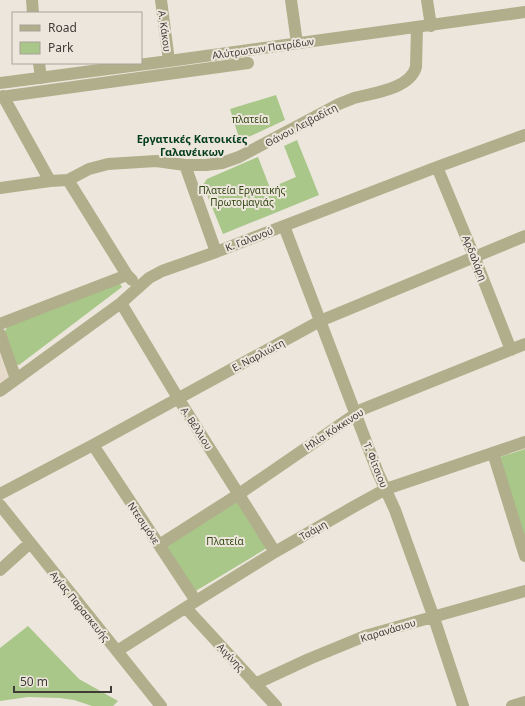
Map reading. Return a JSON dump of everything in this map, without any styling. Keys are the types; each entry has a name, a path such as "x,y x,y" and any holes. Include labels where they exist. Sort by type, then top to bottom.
{"street":[{"path":"32,0 33,12"},
{"name":"Α. Κάκου","path":"161,0 169,62"},
{"path":"291,0 297,43"},
{"path":"427,0 431,26"},
{"name":"Αλύτρωτων Πατρίδων","path":"0,84 525,12"},
{"name":"Θάνου Λειβαδίτη","path":"0,188 68,180 89,169 108,164 156,161 184,165 206,165 222,163 233,159 339,104 399,85 414,72 417,27"},
{"path":"50,181 2,96 248,63"},
{"path":"39,64 40,78"},
{"name":"Κ. Γαλανού","path":"0,391 122,303 149,278 162,271 525,135"},
{"path":"184,165 216,252"},
{"name":"Αρδαλάρη","path":"437,167 511,350"},
{"path":"68,180 127,275 138,287"},
{"name":"Τ. Φίτσιου","path":"284,226 378,473 395,510 434,618 463,706"},
{"name":"Ε. Ναρλιώτη","path":"0,494 320,322 474,256 525,236"},
{"path":"0,324 127,275"},
{"name":"Α. Βέλλιου","path":"122,303 178,398 275,552"},
{"path":"0,334 16,379"},
{"name":"Ηλία Κόκκινου","path":"159,545 239,494 363,409 525,344"},
{"name":"Τσάμη","path":"117,652 275,552 386,489 525,442"},
{"name":"Ντεσιμόνε","path":"93,445 196,601"},
{"path":"493,453 525,556"},
{"name":"Αγίας Παρασκευής","path":"0,505 161,706"},
{"path":"0,570 30,543"},
{"name":"Καρανάσιου","path":"255,684 365,636 434,618 525,591"},
{"name":"Αιγίνης","path":"186,608 276,706"},
{"path":"512,706 525,702"}],"shaded area":[{"path":"0,339 16,378 0,388"}],"green space":[{"name":"πλατεία","path":"276,95 285,120 240,141 230,109"},
{"name":"Πλατεία Εργατικής Πρωτομαγιάς","path":"297,140 319,195 223,234 203,185 207,179 258,157 270,188 296,177 284,146"},
{"path":"119,282 122,287 19,365 15,364 3,335 8,325"},
{"path":"525,449 525,538 500,457"},
{"name":"Πλατεία","path":"237,500 267,548 194,592 165,545"},
{"path":"28,626 79,679 118,701 113,706 92,706 74,700 60,698 28,697 0,701 0,648"}],"district":[{"name":"Εργατικές Κατοικίες Γαλανέικων","path":"192,145"}]}
